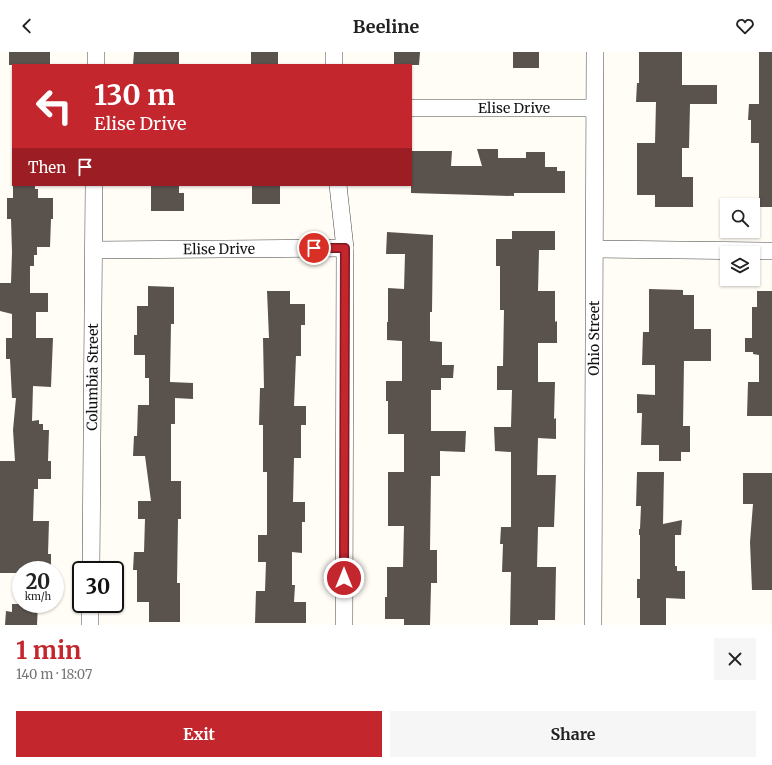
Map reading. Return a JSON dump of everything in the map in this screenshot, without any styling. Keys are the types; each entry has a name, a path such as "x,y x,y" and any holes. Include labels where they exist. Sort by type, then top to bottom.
{"street":[{"path":"96,52 96,64"},
{"path":"334,52 334,64"},
{"name":"Ohio Street","path":"594,625 595,52"},
{"name":"Elise Drive","path":"412,108 594,108"},
{"name":"Columbia Street","path":"91,561 94,186"},
{"path":"338,186 345,248 344,625"},
{"name":"Elise Drive","path":"94,250 345,248"},
{"path":"595,249 772,251"},
{"path":"90,613 90,625"}],"building":[{"path":"9,52 50,52 50,64 9,65"},
{"path":"134,52 179,52 179,64 133,64"},
{"path":"251,52 278,52 278,64 251,64"},
{"path":"394,52 420,52 419,65 394,64"},
{"path":"513,52 539,52 539,68 513,68"},
{"path":"639,52 682,52 682,85 717,85 717,104 690,104 689,148 682,148 682,177 693,177 693,207 655,207 655,195 637,195 637,143 655,143 656,102 636,102 637,83 639,83"},
{"path":"759,52 772,52 772,207 760,207 759,143 751,143 751,120 748,120 749,104 759,104"},
{"path":"477,149 498,149 498,158 526,158 526,152 545,152 545,167 557,167 557,171 565,171 565,193 514,193 514,196 411,193 412,151 452,151 451,166 482,166"},
{"path":"13,186 35,186 35,189 38,189 38,198 53,198 53,219 51,219 50,247 37,247 37,255 34,255 34,266 30,266 30,293 48,293 48,312 36,312 36,338 53,338 51,387 33,386 32,421 39,420 39,424 43,424 43,430 49,430 48,461 51,461 51,479 38,479 38,489 34,489 33,521 49,521 48,554 51,554 51,561 12,561 12,573 0,573 0,461 15,461 13,430 16,398 12,398 10,359 6,359 6,338 12,338 12,314 0,311 0,283 11,283 11,219 7,219 7,198 13,198"},
{"path":"151,186 179,186 179,193 184,193 184,211 151,211"},
{"path":"252,186 280,186 280,204 252,204"},
{"path":"512,231 555,231 555,250 539,250 538,291 555,291 557,343 538,343 538,382 555,382 554,419 556,418 556,439 538,438 537,475 556,475 554,527 538,527 537,567 556,567 555,620 538,620 538,625 510,625 511,572 502,572 503,544 500,544 501,527 511,527 511,452 495,451 494,427 511,427 512,390 497,390 497,366 503,366 504,310 500,310 500,266 496,266 496,239 512,239"},
{"path":"387,232 433,235 430,341 442,342 442,365 454,365 453,378 441,378 441,390 431,390 431,431 466,431 465,452 440,451 440,476 431,476 430,550 437,550 437,583 431,583 430,625 404,625 404,619 385,619 387,567 403,567 404,526 388,526 388,472 404,472 404,434 388,434 388,401 386,401 386,381 402,381 402,341 387,340 387,322 388,288 404,289 405,254 386,254"},
{"path":"148,286 174,287 174,324 171,324 170,382 193,383 193,399 175,398 175,424 171,424 171,481 181,481 181,519 178,519 177,583 180,583 180,622 149,622 149,602 137,602 137,570 133,570 134,552 144,552 145,519 138,519 138,501 151,501 145,456 133,456 134,436 137,436 138,405 149,405 149,378 145,378 145,355 134,355 134,335 137,335 137,306 148,306"},
{"path":"649,289 683,290 683,295 694,295 694,329 711,329 711,361 684,361 683,426 690,426 690,452 681,452 681,461 659,461 659,445 641,445 642,413 637,413 637,394 655,395 655,365 642,365 643,332 649,332"},
{"path":"267,291 290,291 290,304 305,304 305,325 301,325 301,356 296,356 294,406 306,406 306,425 301,425 301,458 294,458 293,502 305,502 305,522 302,522 302,553 292,552 292,585 295,585 294,602 306,602 306,623 255,623 256,591 265,591 266,562 258,562 258,535 267,535 267,472 263,472 263,425 259,425 260,388 264,388 263,338 269,338"},
{"path":"757,291 772,291 772,416 747,416 748,382 759,382 759,355 753,354 753,352 745,352 745,338 752,338 752,307 757,307"},
{"path":"637,472 664,472 663,524 682,520 681,535 675,535 675,566 677,566 677,571 685,571 685,599 666,598 666,625 640,625 640,598 637,598 637,579 640,579 639,529 641,506 636,506"},
{"path":"743,473 772,473 772,590 752,590 750,542 753,504 743,504"},
{"path":"6,611 12,613 38,613 37,625 5,625"}],"route":[{"path":"314,248 345,248 344,578"}]}
